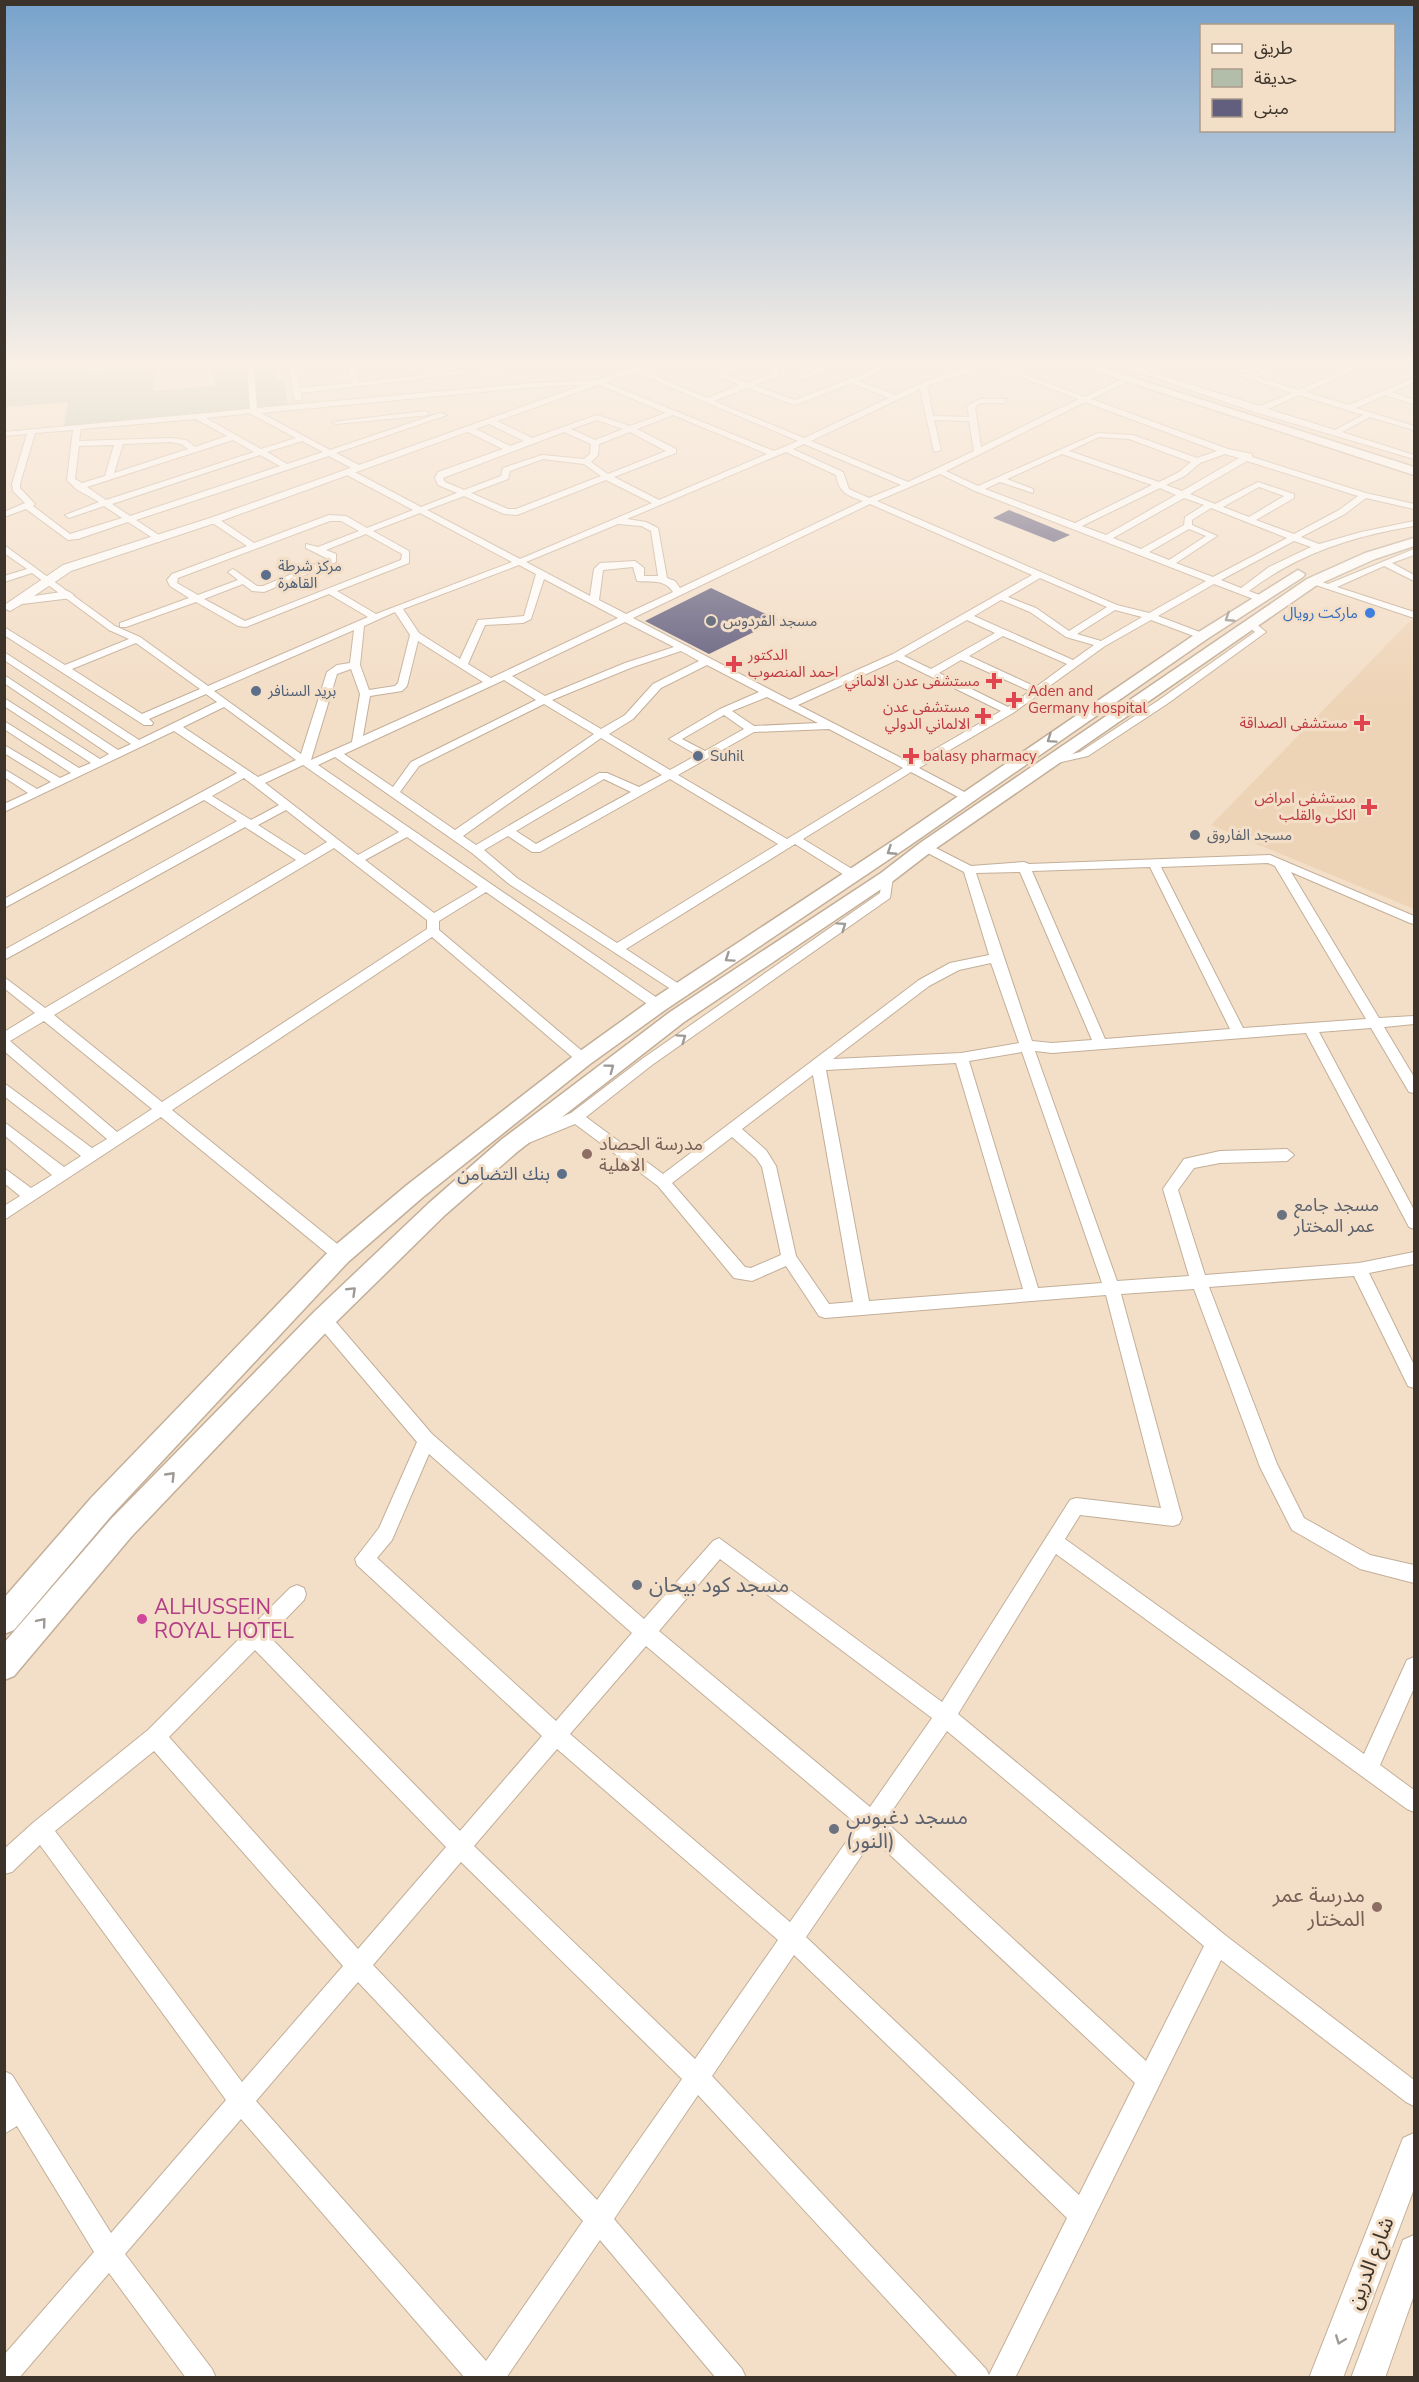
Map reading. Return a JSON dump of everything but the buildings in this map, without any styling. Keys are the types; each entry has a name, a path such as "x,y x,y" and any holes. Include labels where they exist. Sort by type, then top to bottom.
{"highway":[{"path":"4,1620 101,1507 340,1255 415,1191 583,1059 658,1005 853,875 1202,636 1251,594 1323,561 1414,532"},
{"path":"4,1666 121,1528 322,1319 437,1209 509,1146 677,1017 887,877 926,847 1251,624 1370,556 1414,542"}],"main road":[{"path":"15,603 47,575 159,539 330,478"},
{"path":"15,603 47,575 86,563"},
{"path":"15,603 68,595"},
{"name":"شارع الدرين","path":"1326,2378 1414,2149"},
{"name":"شارع الدرين","path":"1368,2378 1413,2259"}],"street":[{"path":"18,478 16,489 31,504 29,507"},
{"path":"71,478 79,487 159,539"},
{"path":"79,487 103,478"},
{"path":"69,515 179,478"},
{"path":"29,507 71,538 254,478"},
{"path":"366,478 418,511 966,797"},
{"path":"439,478 441,483 507,512 517,512 604,478"},
{"path":"320,549 503,478"},
{"path":"609,478 658,503"},
{"path":"142,718 397,609 517,563 716,478"},
{"path":"841,478 842,487 1039,575 1114,607 1150,616 1202,636"},
{"path":"893,478 909,485"},
{"path":"257,782 336,753 504,676 872,500 924,478"},
{"path":"955,478 1106,540 1251,594 1277,567 1321,548 1392,527 1414,524"},
{"path":"1139,478 1295,536 1321,548"},
{"path":"1074,527 1173,478"},
{"path":"1106,540 1211,478"},
{"path":"1314,478 1364,495 1414,506"},
{"path":"978,489 999,479 1030,491"},
{"path":"1188,526 1188,519 1258,484 1291,496 1250,520"},
{"path":"617,949 909,769 1040,692 1072,663 1102,644 1214,580 1341,512 1364,495"},
{"path":"4,515 29,507"},
{"path":"329,518 343,518 365,531 406,553 406,561 246,624 241,624 199,597 173,584 171,580 175,576 250,545 329,518"},
{"path":"214,520 250,545"},
{"path":"615,521 643,525 655,530 663,579"},
{"path":"1141,553 1188,526"},
{"path":"1168,564 1213,536 1188,526"},
{"path":"4,543 16,546 68,595 112,628 137,639"},
{"path":"233,572 255,589 264,589 333,560 333,556 309,546"},
{"path":"4,548 123,625 137,639 307,763 409,831 658,1005"},
{"path":"1321,585 1414,552"},
{"path":"1384,563 1414,579"},
{"path":"594,602 599,568 603,565 635,564 639,568 640,579 663,579 672,583 678,593"},
{"path":"4,579 47,575"},
{"path":"463,665 481,622 523,620 528,617 540,575"},
{"path":"791,704 897,656 1039,575"},
{"path":"123,625 244,580"},
{"path":"1321,585 1414,615"},
{"path":"330,591 376,618"},
{"path":"1001,597 1033,610 1069,635 1102,644"},
{"path":"1069,635 1114,607"},
{"path":"397,609 415,635 490,682"},
{"path":"966,616 1072,663"},
{"path":"357,743 365,694 355,665 359,625"},
{"path":"4,630 142,718 160,733"},
{"path":"931,672 1002,633"},
{"path":"365,694 398,689 403,684 415,635"},
{"path":"5,702 137,639"},
{"path":"394,793 416,764 544,700 629,665 681,648"},
{"path":"4,655 138,744"},
{"path":"897,656 1009,711"},
{"path":"961,656 1040,692"},
{"path":"455,836 599,735 630,717 657,686 706,661"},
{"path":"307,763 332,672 341,667 355,665"},
{"path":"504,676 599,735 853,875"},
{"path":"4,678 116,754"},
{"path":"705,755 674,739 724,711 767,693"},
{"path":"5,702 99,763"},
{"path":"4,809 226,702"},
{"path":"724,711 752,729"},
{"path":"4,724 80,773"},
{"path":"174,726 257,782 359,859 583,1059"},
{"path":"509,832 536,849 752,729 830,726"},
{"path":"4,748 60,783"},
{"path":"336,753 476,850 513,881 680,991"},
{"path":"4,772 37,794"},
{"path":"4,904 244,774"},
{"path":"476,850 603,775 638,791"},
{"path":"4,794 18,803"},
{"path":"203,795 249,822 305,860"},
{"path":"4,956 249,822 288,805"},
{"path":"359,859 409,831"},
{"path":"4,1038 334,842"},
{"path":"926,847 969,870 1024,866 1270,859 1414,920"},
{"path":"1279,862 1414,1088"},
{"path":"1154,864 1239,1034"},
{"path":"1024,866 1100,1044"},
{"path":"490,2378 945,1716 1076,1506 1173,1518 1111,1288 1029,1046 994,958 969,870"},
{"path":"509,1146 576,1117 647,1062 886,895 887,877"},
{"path":"5,1213 161,1110 486,887"},
{"path":"663,1182 924,983 955,966 994,958"},
{"path":"4,981 340,1255"},
{"path":"819,1065 961,1058 1029,1046 1052,1048 1414,1020"},
{"path":"1311,1029 1414,1223"},
{"path":"4,1043 116,1139"},
{"path":"961,1058 1032,1293"},
{"path":"819,1065 862,1308"},
{"path":"561,1077 579,1091"},
{"path":"4,1088 92,1156"},
{"path":"576,1117 663,1182 740,1273 752,1275 789,1258"},
{"path":"4,1127 63,1175"},
{"path":"733,1129 761,1154 769,1166 789,1258 825,1311 1359,1269 1414,1258"},
{"path":"1287,1155 1220,1157 1189,1163 1170,1189 1199,1282 1269,1467 1298,1524 1367,1563 1414,1574"},
{"path":"4,1174 31,1197"},
{"path":"1359,1269 1414,1381"},
{"path":"322,1319 426,1440 646,1633 872,1823 1149,2080"},
{"path":"426,1440 386,1534 364,1559 557,1736 793,1939 1082,2215"},
{"path":"1054,1542 1414,1802"},
{"path":"4,2375 719,1547 945,1716 1217,1943 1414,2094"},
{"path":"4,1864 41,1829 155,1737 297,1594"},
{"path":"255,1636 460,1847 698,2077 977,2378"},
{"path":"1368,1769 1414,1667"},
{"path":"155,1737 358,1966 599,2220 733,2378"},
{"path":"41,1829 241,2101 483,2378"},
{"path":"1001,2378 1217,1943"},
{"path":"4,2084 12,2114 109,2253 203,2378"}],"shaded area":[{"name":"مستشفى الصداقة","path":"1411,620 1414,622 1414,909 1211,825"}],"place":[{"name":"مركز شرطة القاهرة","path":"266,575"},
{"name":"ماركت رويال","path":"1370,613"},
{"name":"مسجد الفردوس","path":"711,621"},
{"name":"الدكتور احمد المنصوب","path":"734,664"},
{"name":"مستشفى عدن الالماني","path":"994,681"},
{"name":"بريد السنافر","path":"256,691"},
{"name":"Aden and Germany hospital","path":"1014,700"},
{"name":"مستشفى عدن الالماني الدولي","path":"983,716"},
{"name":"مستشفى الصداقة","path":"1362,723"},
{"name":"Suhil","path":"698,756"},
{"name":"balasy pharmacy","path":"911,756"},
{"name":"مستشفى امراض الكلى والقلب","path":"1369,807"},
{"name":"مسجد الفاروق","path":"1195,835"},
{"name":"مدرسة الحصاد الاهلية","path":"587,1154"},
{"name":"بنك التضامن","path":"562,1174"},
{"name":"مسجد جامع عمر المختار","path":"1282,1215"},
{"name":"مسجد كود بيحان","path":"637,1585"},
{"name":"ALHUSSEIN ROYAL HOTEL","path":"142,1619"},
{"name":"مسجد دغبوس (النور)","path":"834,1829"},
{"name":"مدرسة عمر المختار","path":"1377,1907"}]}
